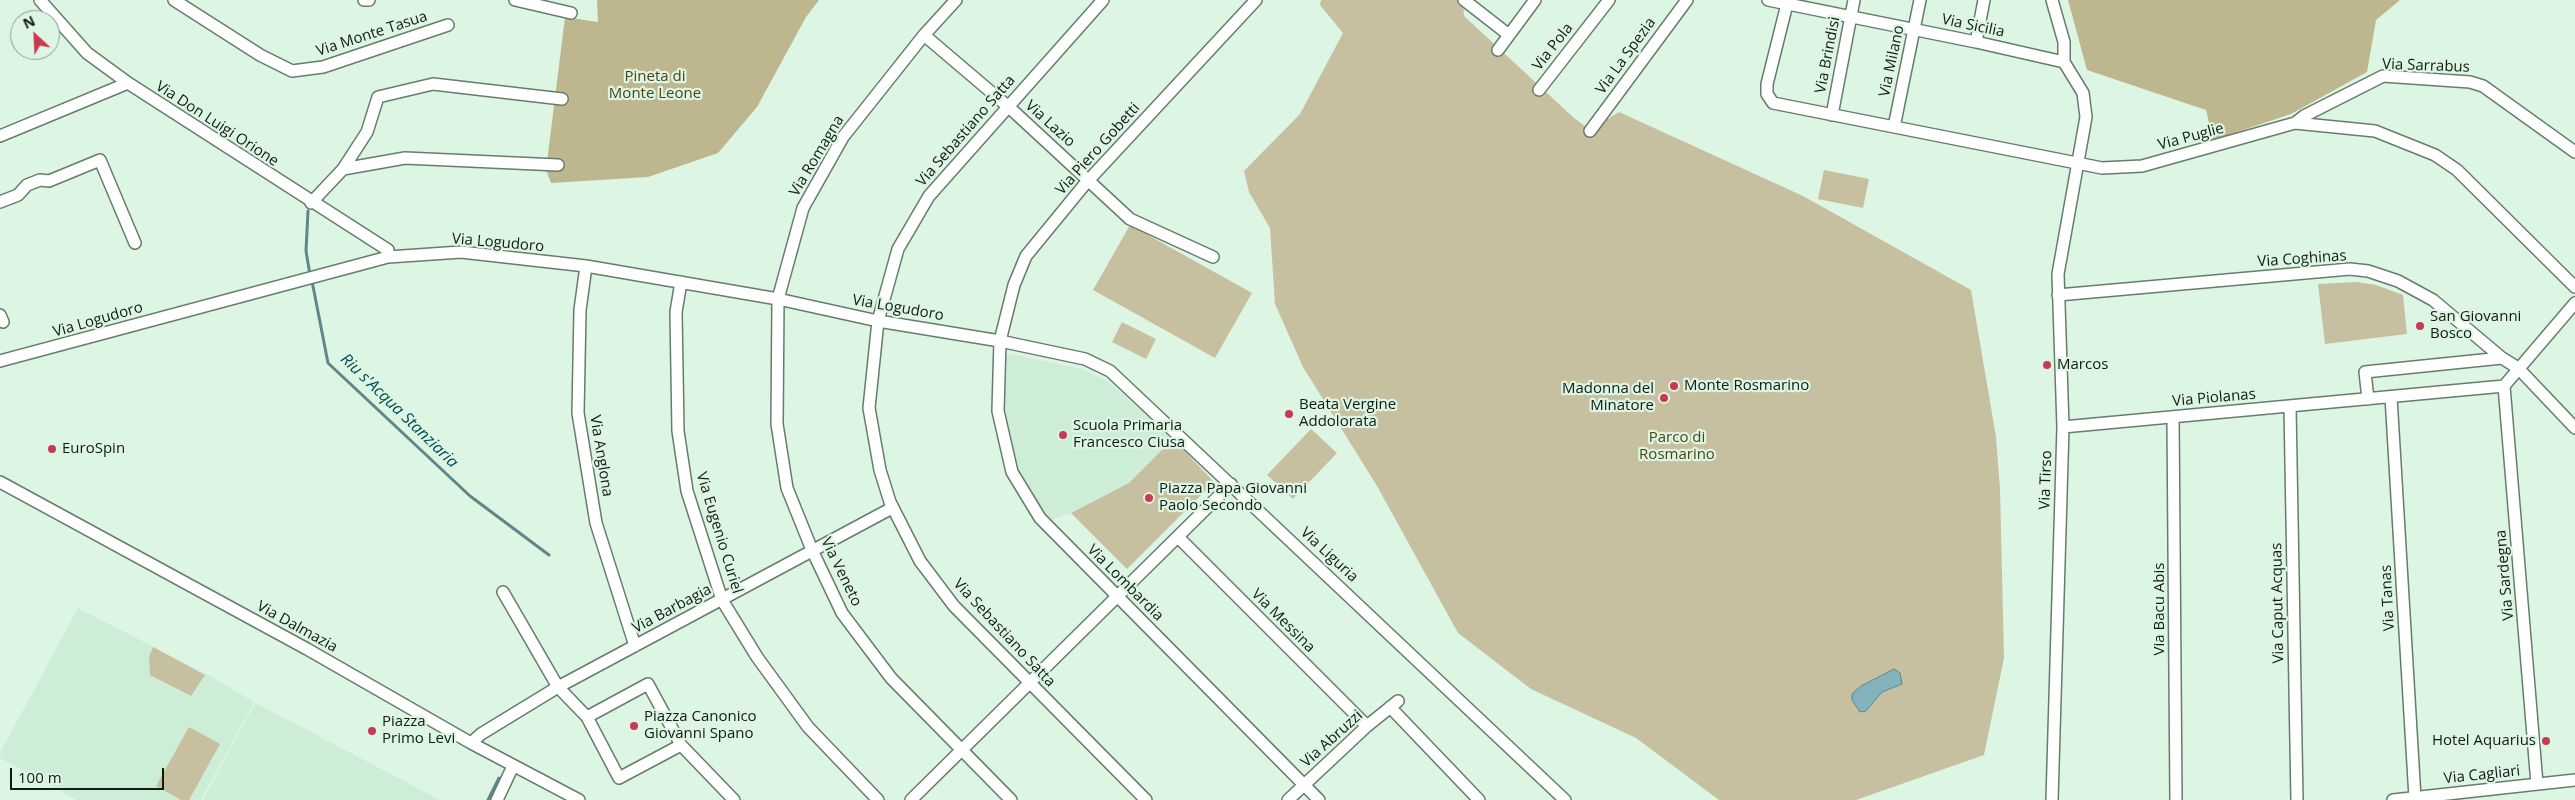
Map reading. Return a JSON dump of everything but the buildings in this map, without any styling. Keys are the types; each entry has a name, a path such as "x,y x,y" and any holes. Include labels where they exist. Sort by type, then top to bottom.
{"street":[{"name":"Via Don Luigi Orione","path":"40,0 86,53 128,83 311,203 388,250 388,257"},
{"name":"Via Monte Tasua","path":"174,0 260,55 292,71 323,67 448,25"},
{"path":"364,0 369,0"},
{"path":"515,0 572,13"},
{"name":"Via Romagna","path":"778,299 804,208 843,137 924,35 956,0"},
{"name":"Via Sebastiano Satta","path":"1103,0 929,196 898,249 878,321 869,408 880,470 892,508 920,560 954,606 1146,800"},
{"name":"Via Piero Gobetti","path":"1000,341 1014,286 1026,256 1089,180 1256,0"},
{"path":"1464,0 1509,35"},
{"path":"1498,50 1535,0"},
{"name":"Via Pola","path":"1539,90 1609,0"},
{"name":"Via La Spezia","path":"1590,131 1687,0"},
{"name":"Via Sicilia","path":"1768,0 1788,2 2064,62"},
{"name":"Via Brindisi","path":"1832,115 1854,0"},
{"name":"Via Milano","path":"1894,128 1920,0"},
{"path":"1976,42 1984,0"},
{"path":"2052,0 2064,42 2064,62 2083,94 2086,117 2077,164"},
{"name":"Via Puglie","path":"1788,2 1767,84 1767,94 1773,103 2102,168 2142,166 2295,123 2375,131 2435,155 2457,170 2575,287"},
{"name":"Via Lazio","path":"924,35 1008,106 1130,218 1213,257"},
{"name":"Via Sarrabus","path":"2295,123 2304,116 2383,76 2470,82 2483,86 2575,152"},
{"path":"0,136 128,83"},
{"path":"311,203 344,169 367,132 378,97 433,84 562,99"},
{"path":"344,169 405,158 558,165"},
{"path":"0,202 18,195 27,185 40,180 49,181 100,160 135,243"},
{"name":"Via Tirso","path":"2052,800 2063,427 2058,274 2077,164"},
{"name":"Via Logudoro","path":"0,362 388,257 461,252 586,266 778,299 878,321 1000,341"},
{"name":"Via Anglona","path":"586,266 580,310 578,414 596,523 635,646"},
{"name":"Via Coghinas","path":"2058,295 2350,269 2368,271 2398,281 2433,300 2502,358 2518,368 2575,428"},
{"name":"Via Eugenio Curiel","path":"681,282 676,312 678,431 687,491 722,600 756,657 808,727 878,800"},
{"name":"Via Veneto","path":"778,299 777,424 787,488 812,550 842,612 891,678 1011,800"},
{"path":"2504,386 2575,303"},
{"name":"Via Liguria","path":"1000,341 1084,359 1110,371 1565,800"},
{"name":"Via Lombardia","path":"1000,341 998,411 1012,472 1040,518 1319,800"},
{"path":"2368,399 2365,372 2502,358"},
{"name":"Via Piolanas","path":"2063,427 2504,386"},
{"name":"Via Sardegna","path":"2504,386 2537,784"},
{"name":"Via Tanas","path":"2391,397 2415,798"},
{"name":"Via Caput Acquas","path":"2290,406 2297,800"},
{"name":"Via Bacu Abis","path":"2174,417 2176,800"},
{"name":"Via Dalmazia","path":"0,482 307,649 471,743 579,800"},
{"path":"911,800 1231,484"},
{"name":"Via Barbagia","path":"471,743 481,734 558,687 892,508"},
{"name":"Via Messina","path":"1178,537 1367,726"},
{"path":"503,592 558,687 587,717 619,778 681,745"},
{"path":"587,717 648,684 681,745 734,800"},
{"name":"Via Abruzzi","path":"1288,800 1367,726 1394,704 1479,800"},
{"path":"497,800 513,766"},
{"name":"Via Cagliari","path":"2393,800 2500,794 2537,784 2575,780"}],"shaded area":[{"name":"Scuola Primaria Francesco Ciusa","path":"1006,353 1082,369 1108,381 1173,439 1130,483 1071,513 1049,521 1018,467 1008,432 1003,391"},
{"path":"78,608 210,676 254,702 201,800 77,800 0,758 0,753"},
{"path":"255,703 271,711 440,800 203,800"}],"green space":[{"name":"Pineta di Monte Leone","path":"597,0 819,0 806,17 757,107 718,153 648,177 551,183 546,170 565,17 598,22"},
{"name":"Parco di Rosmarino","path":"1321,0 1463,0 1464,16 1574,118 1590,130 1619,112 1803,196 1971,290 1996,437 2000,489 2004,658 1984,755 1856,800 1719,800 1636,738 1531,689 1458,633 1377,486 1303,367 1275,304 1270,228 1249,192 1244,171 1300,114 1343,33 1320,5"},
{"path":"2068,0 2400,0 2376,20 2367,72 2291,114 2213,140 2206,110 2087,70"},
{"path":"1824,170 1869,179 1863,208 1818,199"},
{"path":"1130,225 1252,293 1215,358 1093,290"},
{"path":"2357,282 2376,285 2403,295 2407,334 2325,344 2318,284"},
{"path":"1122,322 1156,339 1146,359 1112,342"},
{"path":"1311,429 1337,453 1293,499 1267,475"},
{"name":"Piazza Papa Giovanni Paolo Secondo","path":"1173,439 1214,482 1127,569 1071,513 1129,483"},
{"path":"153,647 205,675 191,696 150,675 149,657"},
{"path":"189,727 220,744 189,800 181,800 156,786"}],"water":[{"path":"1894,669 1900,673 1902,684 1882,692 1866,711 1860,712 1852,700 1852,694 1861,686"}],"waterway":[{"name":"Riu s'Acqua Stanziaria","path":"308,211 306,251 310,275"},
{"name":"Riu s'Acqua Stanziaria","path":"312,281 328,363 470,496 549,555"},
{"name":"Riu s'Acqua Stanziaria","path":"488,800 499,778"}],"place":[{"name":"San Giovanni Bosco","path":"2420,326"},
{"name":"Marcos","path":"2047,365"},
{"name":"Monte Rosmarino","path":"1674,386"},
{"name":"Madonna del Minatore","path":"1664,398"},
{"name":"Beata Vergine Addolorata","path":"1289,414"},
{"name":"Scuola Primaria Francesco Ciusa","path":"1063,435"},
{"name":"EuroSpin","path":"52,449"},
{"name":"Piazza Papa Giovanni Paolo Secondo","path":"1149,498"},
{"name":"Piazza Canonico Giovanni Spano","path":"634,726"},
{"name":"Piazza Primo Levi","path":"372,731"},
{"name":"Hotel Aquarius","path":"2546,741"}]}
